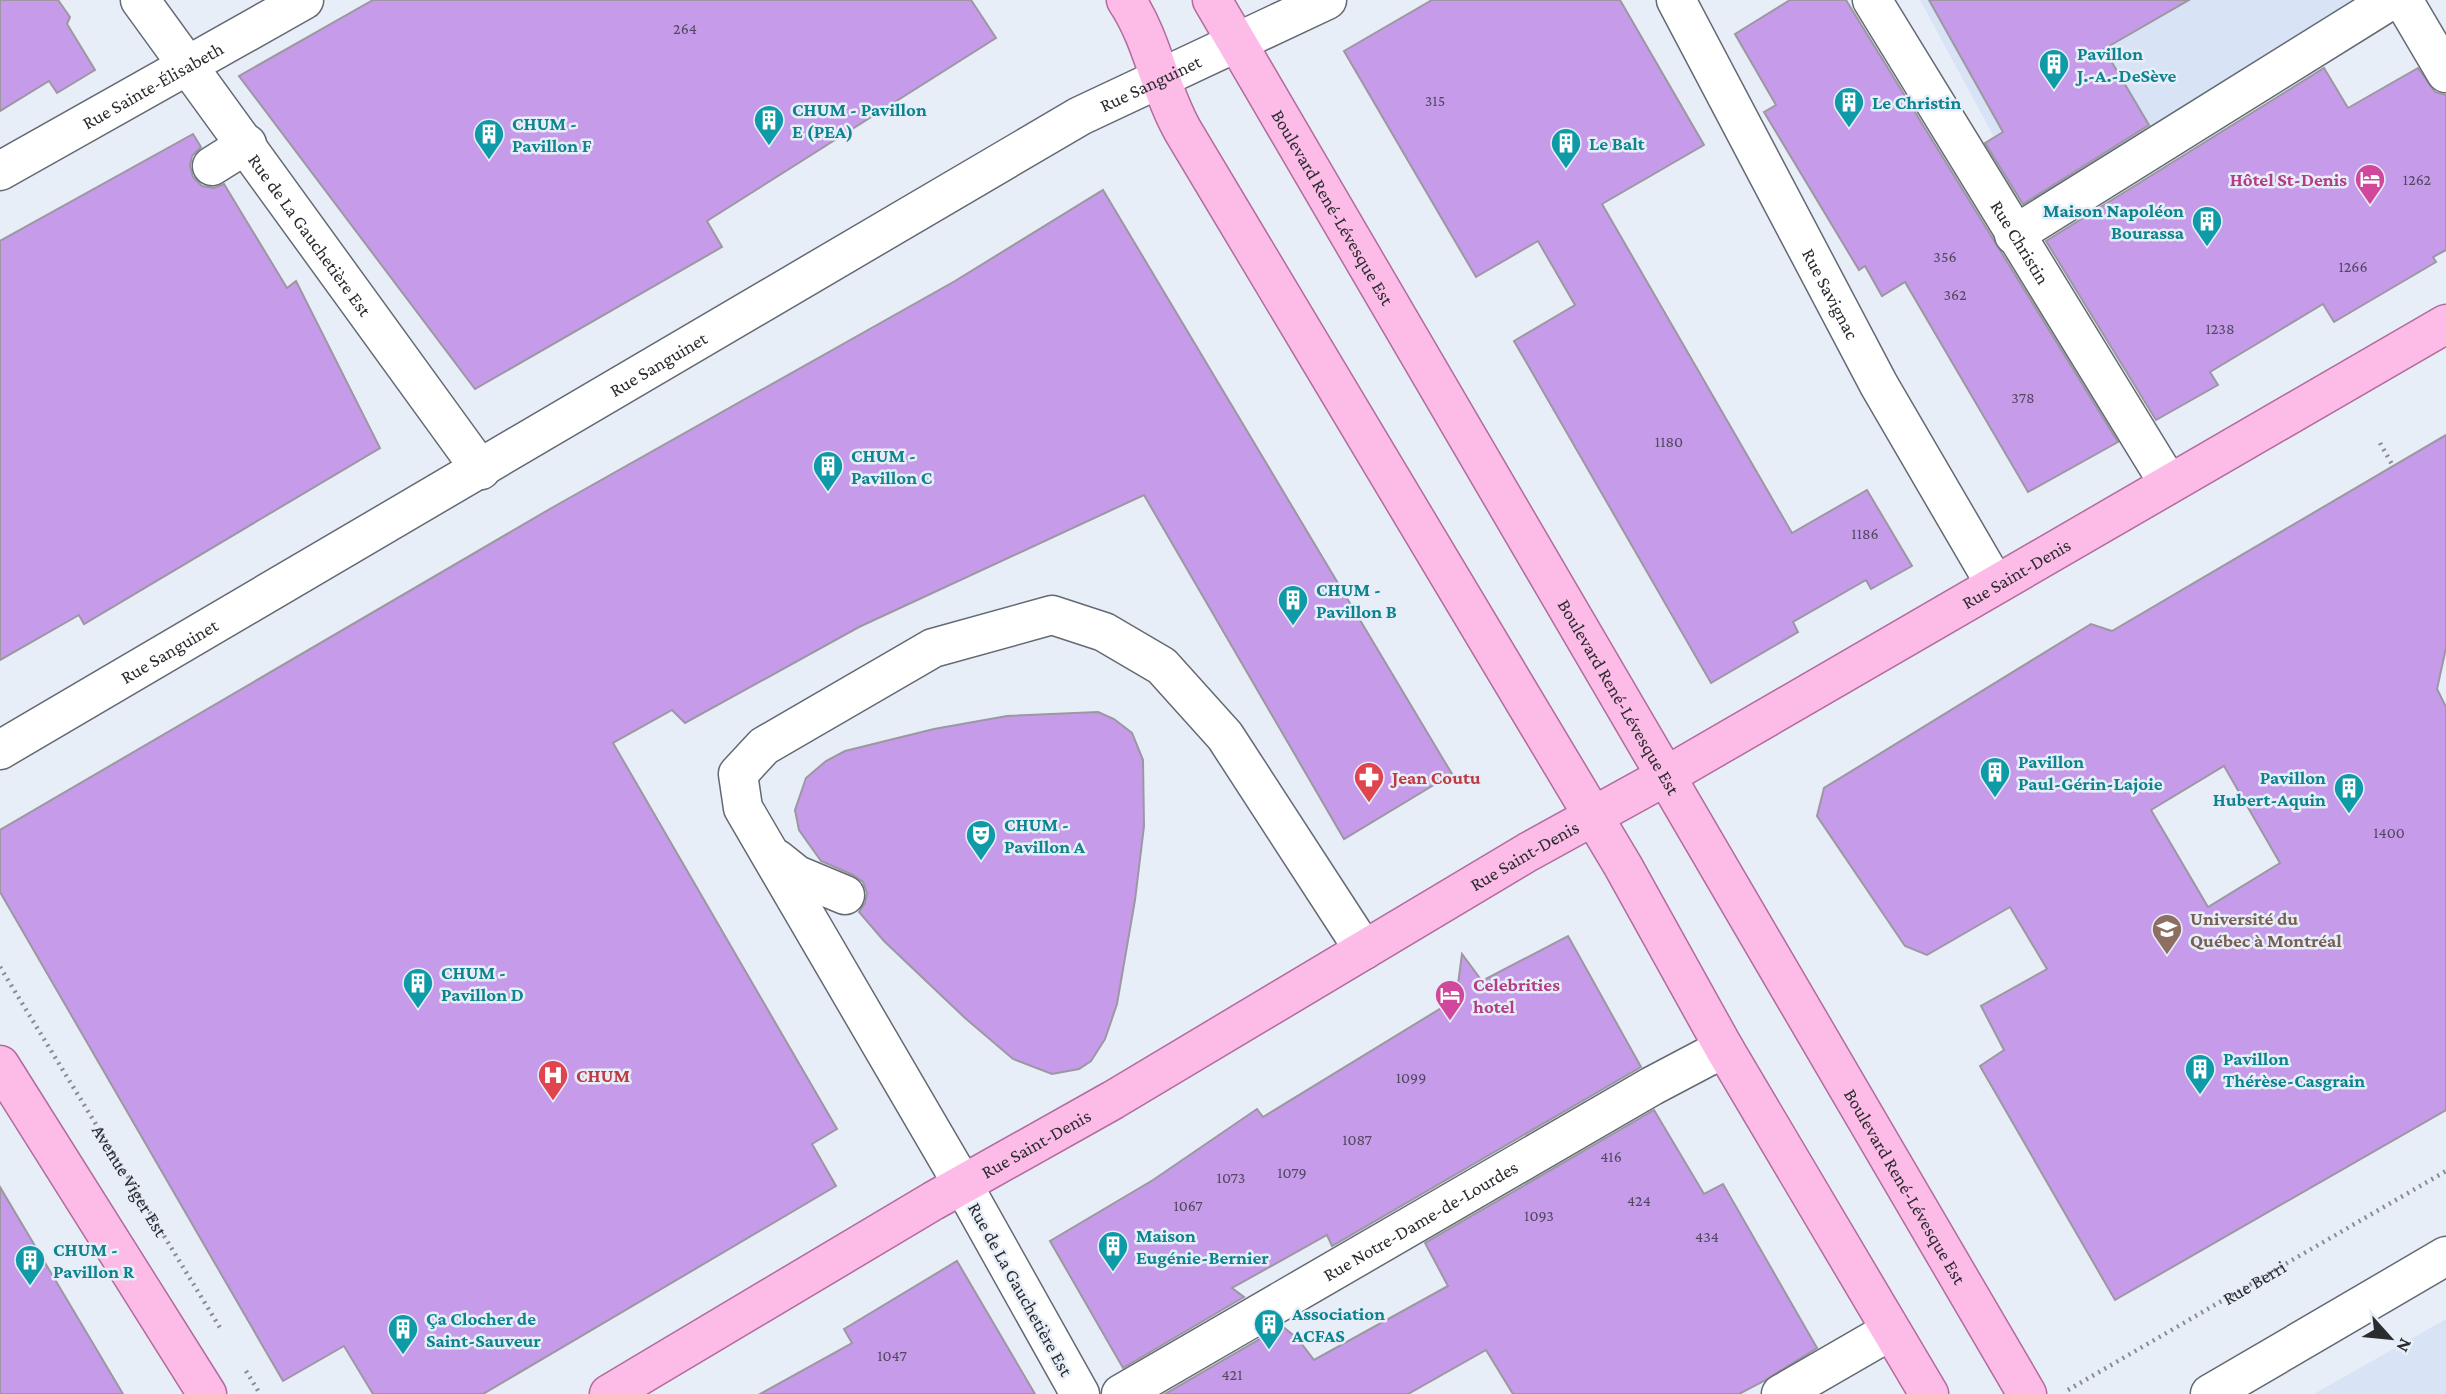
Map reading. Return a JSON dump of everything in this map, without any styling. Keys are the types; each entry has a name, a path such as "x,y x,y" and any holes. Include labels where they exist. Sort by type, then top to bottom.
{"main road":[{"path":"1126,0 1145,33 1158,78 1190,143 1594,817 1724,1048 1929,1394"},
{"name":"Boulevard René-Lévesque Est","path":"1212,0 2027,1394"},
{"name":"Rue Saint-Denis","path":"609,1394 1364,950 2446,324"},
{"path":"0,1065 207,1394"}],"street":[{"name":"Rue de La Gauchetière Est","path":"140,0 481,470"},
{"name":"Rue Sainte-Élisabeth","path":"0,171 304,0"},
{"name":"Rue Sanguinet","path":"0,750 1080,116 1327,0"},
{"name":"Rue Savignac","path":"1676,0 1879,386 1995,584"},
{"name":"Rue Christin","path":"1872,0 2014,236 2169,485"},
{"path":"2014,236 2391,0"},
{"path":"2403,0 2446,73"},
{"path":"212,166 247,144"},
{"name":"Rue de La Gauchetière Est","path":"1080,1394 963,1185 743,808 738,775 764,746 933,648 1052,615 1104,632 1162,666 1225,736 1364,950"},
{"path":"769,854 797,875 845,895"},
{"name":"Rue Notre-Dame-de-Lourdes","path":"1121,1394 1640,1093 1724,1048"},
{"path":"2210,1394 2446,1256"},
{"path":"1781,1394 1890,1331"}],"path":[{"path":"2380,443 2393,467"},
{"name":"Avenue Viger Est","path":"0,967 224,1335"},
{"name":"Rue Berri","path":"2062,1394 2446,1171"},
{"path":"239,1359 261,1394"}],"shaded area":[{"path":"1920,0 2368,0 2029,202"},
{"path":"2446,1319 2446,1394 2314,1394"}],"building":[{"path":"0,0 58,0 70,17 67,24 95,70 57,93 49,81 0,111"},
{"name":"CHUM - Pavillon F","path":"373,0 971,0 996,38 707,221 722,247 475,389 239,76"},
{"path":"1432,0 1620,0 1704,145 1602,204 1792,533 1867,490 1912,566 1871,589 1866,580 1793,622 1798,632 1711,683 1514,341 1575,305 1538,241 1476,277 1344,51"},
{"path":"1790,0 1846,0 2118,442 2028,492 1905,282 1882,296 1865,266 1859,270 1764,112 1776,105 1735,34"},
{"name":"Pavillon J.-A.-DeSève","path":"1929,0 2189,0 2104,49 2149,125 2023,204 1985,143 2003,132"},
{"path":"2324,68 2348,108 2418,68 2435,92 2446,95 2446,250 2433,257 2436,262 2334,322 2323,304 2210,372 2218,385 2156,420 2046,241"},
{"path":"193,134 201,147 192,156 190,166 193,177 202,186 214,188 224,184 287,288 296,281 380,448 84,624 79,615 0,660 0,241"},
{"name":"CHUM - Pavillon D","path":"1103,190 1452,774 1344,839 1144,495 859,627 685,723 672,710 613,743 837,1129 812,1144 836,1186 483,1394 373,1394 344,1346 283,1381 0,892 0,830 555,506 955,281"},
{"name":"Université du Québec à Montréal","path":"2446,435 2446,648 2437,689 2446,707 2446,1110 2115,1300 1980,1066 2004,1050 1981,1006 2047,969 2010,907 1927,955 1905,946 1817,816 1824,788 2091,624 2112,631","holes":["2224,766 2280,863 2208,907 2151,810"]},
{"name":"CHUM - Pavillon A","path":"1098,712 1114,719 1132,733 1143,760 1144,826 1135,900 1117,1004 1105,1039 1091,1061 1079,1069 1052,1074 1013,1059 965,1018 884,941 859,912 867,893 863,882 821,861 799,830 795,810 806,778 826,761 845,751 934,729 1007,716"},
{"path":"1568,936 1641,1067 1332,1246 1327,1235 1232,1288 1244,1297 1123,1368 1050,1241 1153,1180 1257,1109 1263,1117 1456,999 1462,954 1482,981"},
{"path":"1654,1110 1704,1194 1723,1184 1817,1348 1764,1381 1739,1394 1513,1394 1486,1350 1408,1394 1165,1394 1282,1326 1298,1339 1314,1360 1448,1286 1425,1243"},
{"name":"CHUM - Pavillon R","path":"0,1187 123,1394 0,1394"},
{"path":"957,1261 1035,1394 760,1394 852,1343 844,1329"}],"place":[{"name":"Pavillon J.-A.-DeSève","path":"2054,91"},
{"name":"Le Christin","path":"1849,129"},
{"name":"CHUM - Pavillon E (PEA)","path":"769,147"},
{"name":"CHUM - Pavillon F","path":"489,161"},
{"name":"Le Balt","path":"1566,170"},
{"name":"Hôtel St-Denis","path":"2370,206"},
{"name":"Maison Napoléon Bourassa","path":"2207,248"},
{"name":"CHUM - Pavillon C","path":"828,493"},
{"name":"CHUM - Pavillon B","path":"1293,627"},
{"name":"Pavillon Paul-Gérin-Lajoie","path":"1995,799"},
{"name":"Jean Coutu","path":"1369,804"},
{"name":"Pavillon Hubert-Aquin","path":"2349,815"},
{"name":"CHUM - Pavillon A","path":"981,862"},
{"name":"Université du Québec à Montréal","path":"2167,956"},
{"name":"CHUM - Pavillon D","path":"418,1010"},
{"name":"Celebrities hotel","path":"1450,1022"},
{"name":"Pavillon Thérèse-Casgrain","path":"2200,1096"},
{"name":"CHUM","path":"553,1102"},
{"name":"Maison Eugénie-Bernier","path":"1113,1273"},
{"name":"CHUM - Pavillon R","path":"30,1287"},
{"name":"Association ACFAS","path":"1269,1351"},
{"name":"Ça Clocher de Saint-Sauveur","path":"403,1356"}]}
